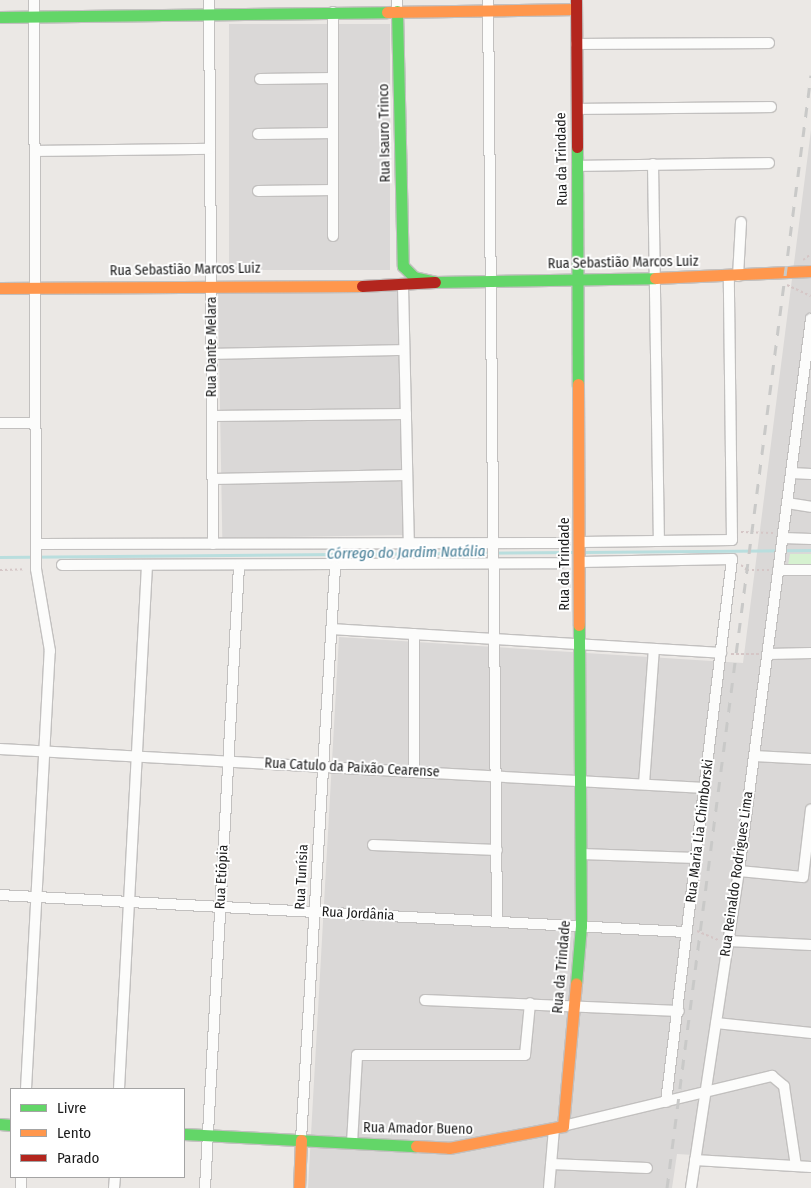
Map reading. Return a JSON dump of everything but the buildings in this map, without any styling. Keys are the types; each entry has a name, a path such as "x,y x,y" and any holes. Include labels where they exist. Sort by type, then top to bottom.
{"main road":[{"path":"0,17 333,12 397,6 576,4"},
{"name":"Rua da Trindade","path":"558,1127 574,1004 581,926 581,542 576,4"},
{"name":"Rua Isauro Trinco","path":"397,6 403,266"},
{"name":"Rua Sebastião Marcos Luiz","path":"370,283 393,277 403,266 414,277 435,282"},
{"name":"Rua Sebastião Marcos Luiz","path":"0,288 370,283 403,286 435,282 733,276 811,271"},
{"name":"Rua Amador Bueno","path":"185,1134 464,1147 558,1127"},
{"name":"Rua Tunísia","path":"298,1188 301,1140"}],"street":[{"path":"26,1088 50,640 36,569 32,287 37,151 34,0"},
{"name":"Rua Dante Melara","path":"209,0 213,544"},
{"path":"488,5 496,562 497,922"},
{"path":"333,12 333,236"},
{"path":"576,44 769,43"},
{"path":"260,79 333,78"},
{"path":"577,109 771,107"},
{"path":"258,134 333,133"},
{"path":"37,151 210,149"},
{"path":"577,166 769,163"},
{"path":"653,164 659,541"},
{"path":"258,191 333,190"},
{"path":"581,542 659,541 732,536 733,276 742,222"},
{"path":"403,286 409,544"},
{"name":"Rua Reinaldo Rodrigues Lima","path":"691,1188 739,871 782,538 807,375 811,319"},
{"path":"212,354 404,350"},
{"path":"212,416 406,414"},
{"path":"0,423 34,422"},
{"path":"791,473 811,474"},
{"path":"213,478 407,475"},
{"path":"787,503 811,507"},
{"path":"782,538 811,539"},
{"path":"36,544 565,543"},
{"path":"581,562 732,559"},
{"name":"Rua Maria Lia Chimborski","path":"666,1102 679,1011 686,932 732,559"},
{"path":"62,565 335,567 496,562 560,563"},
{"path":"779,565 811,570"},
{"path":"119,1088 146,566"},
{"name":"Rua Etiópia","path":"205,1188 239,567"},
{"name":"Rua Tunísia","path":"301,1140 335,567"},
{"path":"331,629 721,653"},
{"path":"414,634 414,772"},
{"path":"644,784 654,649"},
{"path":"768,654 811,653"},
{"name":"Rua Catulo da Paixão Cearense","path":"0,749 705,788"},
{"path":"754,756 811,759"},
{"path":"739,871 803,877 811,808"},
{"path":"373,845 497,850"},
{"path":"581,854 696,858"},
{"name":"Rua Jordânia","path":"0,895 686,932"},
{"path":"728,941 811,945"},
{"path":"425,1000 574,1004 679,1011"},
{"path":"352,1143 357,1055 525,1055 530,1003"},
{"path":"716,1023 811,1033"},
{"name":"Rua Amador Bueno","path":"558,1127 778,1078 784,1086 796,1166"},
{"name":"Rua da Trindade","path":"549,1188 551,1164 558,1127"},
{"path":"695,1160 811,1167"},
{"path":"551,1164 646,1168"}],"path":[{"path":"784,274 791,290 811,296"},
{"path":"732,536 782,538"},
{"path":"732,559 747,570 779,565"},
{"path":"721,653 768,654"},
{"path":"686,932 696,930 728,941"}],"shaded area":[{"path":"229,24 390,24 390,270 229,270"},
{"path":"811,130 811,1162 677,1154 672,1188 308,1188 339,637 743,663"},
{"path":"399,290 403,535 222,538 218,293"}],"green space":[{"path":"790,554 811,554 811,564 788,565"}],"waterway":[{"name":"Córrego do Jardim Natália","path":"583,552 811,550"},
{"name":"Córrego do Jardim Natália","path":"0,557 574,552"}],"railway":[{"path":"667,1188 811,75"}],"traffic: fast":[{"path":"397,11 403,266"},
{"path":"0,17 387,12"},
{"path":"577,147 578,384"},
{"path":"403,266 414,277 435,282 655,278"},
{"path":"576,984 581,926 579,625"},
{"path":"0,1124 10,1125"},
{"path":"185,1134 416,1146"}],"traffic: slow":[{"path":"387,12 576,9"},
{"path":"655,278 811,271"},
{"path":"0,288 362,286"},
{"path":"578,384 579,625"},
{"path":"416,1146 449,1148 563,1126 576,984"},
{"path":"299,1188 301,1140"}],"traffic: jam":[{"path":"576,0 577,147"},
{"path":"362,286 435,282"}]}
